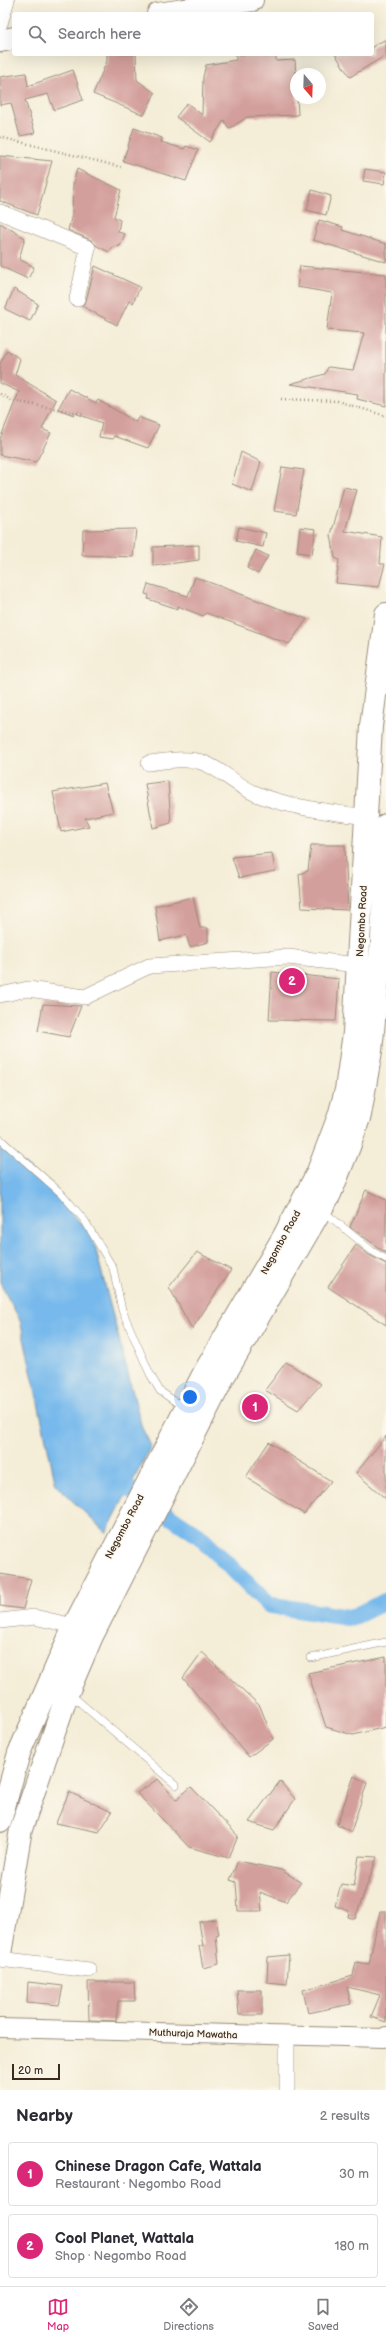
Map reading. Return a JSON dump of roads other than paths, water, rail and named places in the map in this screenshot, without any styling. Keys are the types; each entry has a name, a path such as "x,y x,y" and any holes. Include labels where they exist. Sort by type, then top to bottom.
{"main road":[{"path":"171,12 252,0"},
{"path":"0,41 12,38"},
{"name":"Negombo Road","path":"0,1954 21,1829 68,1692 92,1636 126,1571 171,1458 185,1409 313,1203 337,1178 360,1115 369,1068 369,966 365,817 371,726 386,614"},
{"name":"Negombo Road","path":"369,966 386,825"},
{"name":"Negombo Road","path":"0,1821 19,1753 74,1626 107,1560 224,1376 313,1203"}],"street":[{"path":"0,24 7,0"},
{"path":"0,212 88,248 77,299"},
{"path":"149,763 181,760 203,762 254,793 308,809 365,817"},
{"path":"0,995 28,989 85,997 149,966 288,957 369,966"},
{"path":"0,1621 34,1617 74,1626"},
{"path":"0,1959 89,1970"},
{"name":"Muthuraja Mawatha","path":"0,2028 287,2036 384,2038 386,2036"},
{"path":"287,2036 287,2090"}],"lane":[{"path":"0,1138 62,1194 85,1221 113,1268 122,1310 150,1374 160,1391 185,1409"},
{"path":"313,1203 372,1252 386,1258"},
{"path":"311,1658 386,1642"},
{"path":"68,1692 176,1785"}],"water":[{"path":"0,1147 27,1166 92,1235 142,1428 151,1446 106,1533 56,1485 20,1320 0,1283"}],"waterway":[{"path":"110,1476 198,1535 269,1605 351,1618 386,1601"}],"place":[{"name":"Cool Planet, Wattala","path":"292,981"},
{"name":"Chinese Dragon Cafe, Wattala","path":"255,1407"}]}
